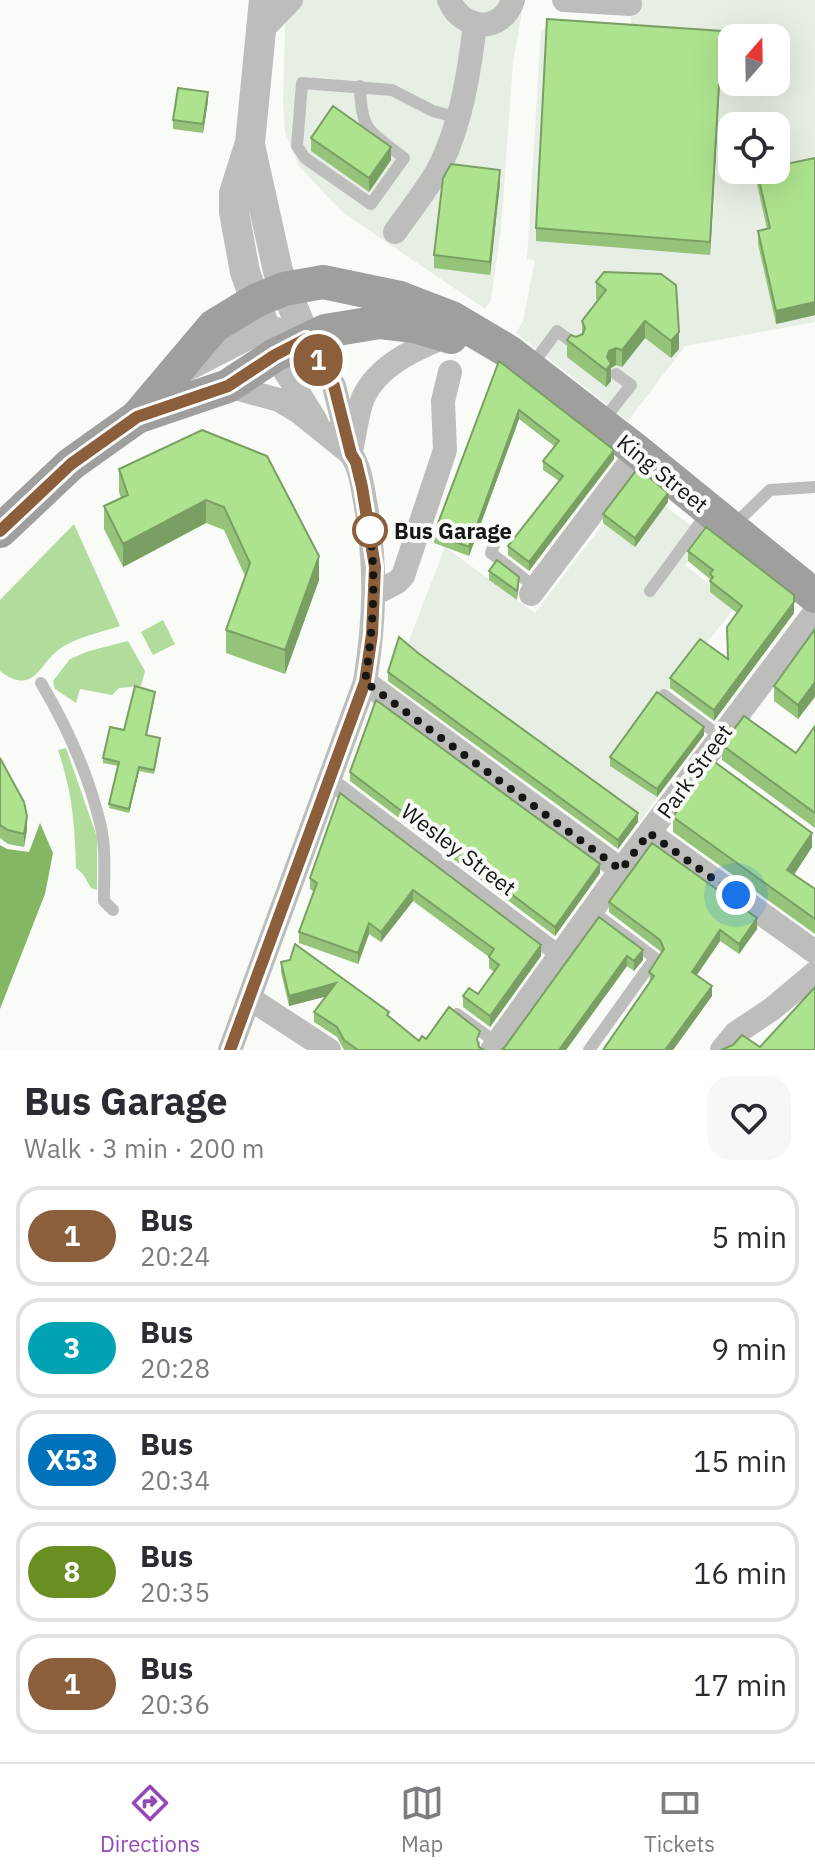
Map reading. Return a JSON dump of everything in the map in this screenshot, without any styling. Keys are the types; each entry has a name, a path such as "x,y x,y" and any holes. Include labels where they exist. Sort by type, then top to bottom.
{"main road":[{"name":"King Street","path":"279,321 323,282 400,298 452,318 520,360 815,596"},
{"name":"King Street","path":"279,321 335,327 380,322 414,326 520,360"},
{"path":"0,531 71,464 137,417 214,326 279,321"},
{"path":"137,417 228,386 279,321"}],"street":[{"path":"264,0 250,143 267,229 279,321 321,430"},
{"path":"261,31 291,0"},
{"path":"444,3 458,16 475,24 496,21 505,14 513,0"},
{"path":"564,0 630,4"},
{"path":"395,232 440,166 467,85 475,24"},
{"path":"230,1050 365,682 372,634 375,567 369,524 356,462 351,454 334,386 279,321"},
{"path":"351,454 363,399 375,381 390,365 447,336"},
{"path":"374,594 403,576 445,450 443,401 450,372"},
{"path":"228,386 279,400 351,454"},
{"path":"533,591 638,452"},
{"name":"Park Street","path":"494,1046 649,833 710,762 720,736 815,612"},
{"path":"365,682 621,870"},
{"name":"Wesley Street","path":"330,781 560,955"},
{"path":"649,833 815,952"},
{"path":"729,1042 815,973"},
{"path":"249,998 333,1046"}],"lane":[{"path":"360,86 361,115 369,130 404,158 371,204 305,158 297,146 302,83 360,86 392,90 433,111 458,118"},
{"path":"520,360 557,331 576,345"},
{"path":"601,423 631,385 616,374"},
{"path":"650,591 721,519 770,490 815,487"},
{"path":"496,540 491,553 533,591"},
{"path":"41,683 66,725 101,828 104,901 113,910"},
{"path":"664,695 720,736"},
{"path":"589,1050 655,958 592,911"},
{"path":"457,1014 494,1046"}],"shaded area":[{"path":"286,0 524,0 513,63 501,229 491,300 485,309 342,212 299,166 285,132"},
{"path":"629,0 815,0 815,322 685,346 628,421 516,333 523,321 535,261 527,259 541,32 549,23 632,28"},
{"path":"665,506 706,537 685,565 713,587 733,610 670,689 666,688 611,764 657,798 639,823 405,651 445,547 535,613 604,523 635,547"},
{"path":"74,524 120,626 66,645 30,679 22,681 12,678 0,671 0,600"},
{"path":"163,620 175,644 153,655 141,632"},
{"path":"128,641 145,671 141,686 119,688 112,695 80,689 76,703 55,689 53,681 70,659"},
{"path":"66,748 97,837 97,890 91,888 76,868 72,808 58,750"},
{"path":"40,823 53,853 45,894 0,1009 0,845 29,852"}],"building":[{"path":"547,19 718,31 718,96 710,242 536,228"},
{"path":"178,88 208,92 203,124 173,120"},
{"path":"333,106 391,147 369,178 311,138"},
{"path":"815,158 815,302 776,311 758,231 770,228 760,184 790,184 790,163"},
{"path":"451,164 500,170 490,262 434,255 443,178"},
{"path":"604,272 661,274 676,285 679,332 671,341 645,321 622,350 616,348 609,351 607,357 611,364 606,370 567,340 571,335 576,337 583,334 585,328 582,321 606,290 596,282"},
{"path":"499,361 614,450 529,562 508,546 563,476 543,461 559,441 519,410 469,547 434,534"},
{"path":"202,430 267,456 319,556 285,650 226,630 250,563 224,507 206,500 123,544 104,506 128,495 119,469"},
{"path":"638,468 668,493 635,538 603,514"},
{"path":"706,527 794,595 794,602 714,710 670,678 700,639 728,659 727,627 742,606 710,581 713,570 688,551"},
{"path":"497,560 519,577 517,591 489,571"},
{"path":"815,629 815,682 798,705 774,686"},
{"path":"399,637 638,813 618,840 388,672"},
{"path":"135,686 155,692 146,735 160,738 154,770 139,767 129,809 109,804 119,762 103,758 110,727 124,730"},
{"path":"657,692 704,727 657,789 610,757"},
{"path":"376,700 600,864 555,927 350,772"},
{"path":"744,716 796,753 815,726 815,813 722,745"},
{"path":"0,758 24,802 27,816 24,834 0,825"},
{"path":"712,760 812,833 787,870 815,889 815,919 673,817 684,801 682,799"},
{"path":"340,793 541,945 490,1016 463,996 469,988 478,994 499,965 489,957 494,949 413,890 381,932 369,923 358,953 299,932 317,883 310,878"},
{"path":"652,843 757,918 739,944 720,930 692,972 712,986 665,1050 603,1050 654,976 649,972 664,949 660,940 609,902"},
{"path":"599,917 643,950 634,961 627,956 559,1050 501,1050 504,1048"},
{"path":"295,944 389,1012 387,1015 419,1041 422,1036 426,1039 449,1007 480,1031 477,1039 479,1047 484,1050 358,1050 344,1040 337,1027 314,1012 336,983 289,996 281,962 290,960"},
{"path":"815,987 815,1050 721,1050 733,1045 742,1035 760,1047"}],"bus line":[{"name":"1","path":"0,531 71,464 137,417 228,386 306,339 334,386 362,487 375,567 372,634 365,682 230,1050"}],"place":[{"name":"Bus Garage","path":"370,530"}],"route":[{"path":"370,530 369,524 375,567 372,634 365,682 621,870 649,833 736,895"}]}
